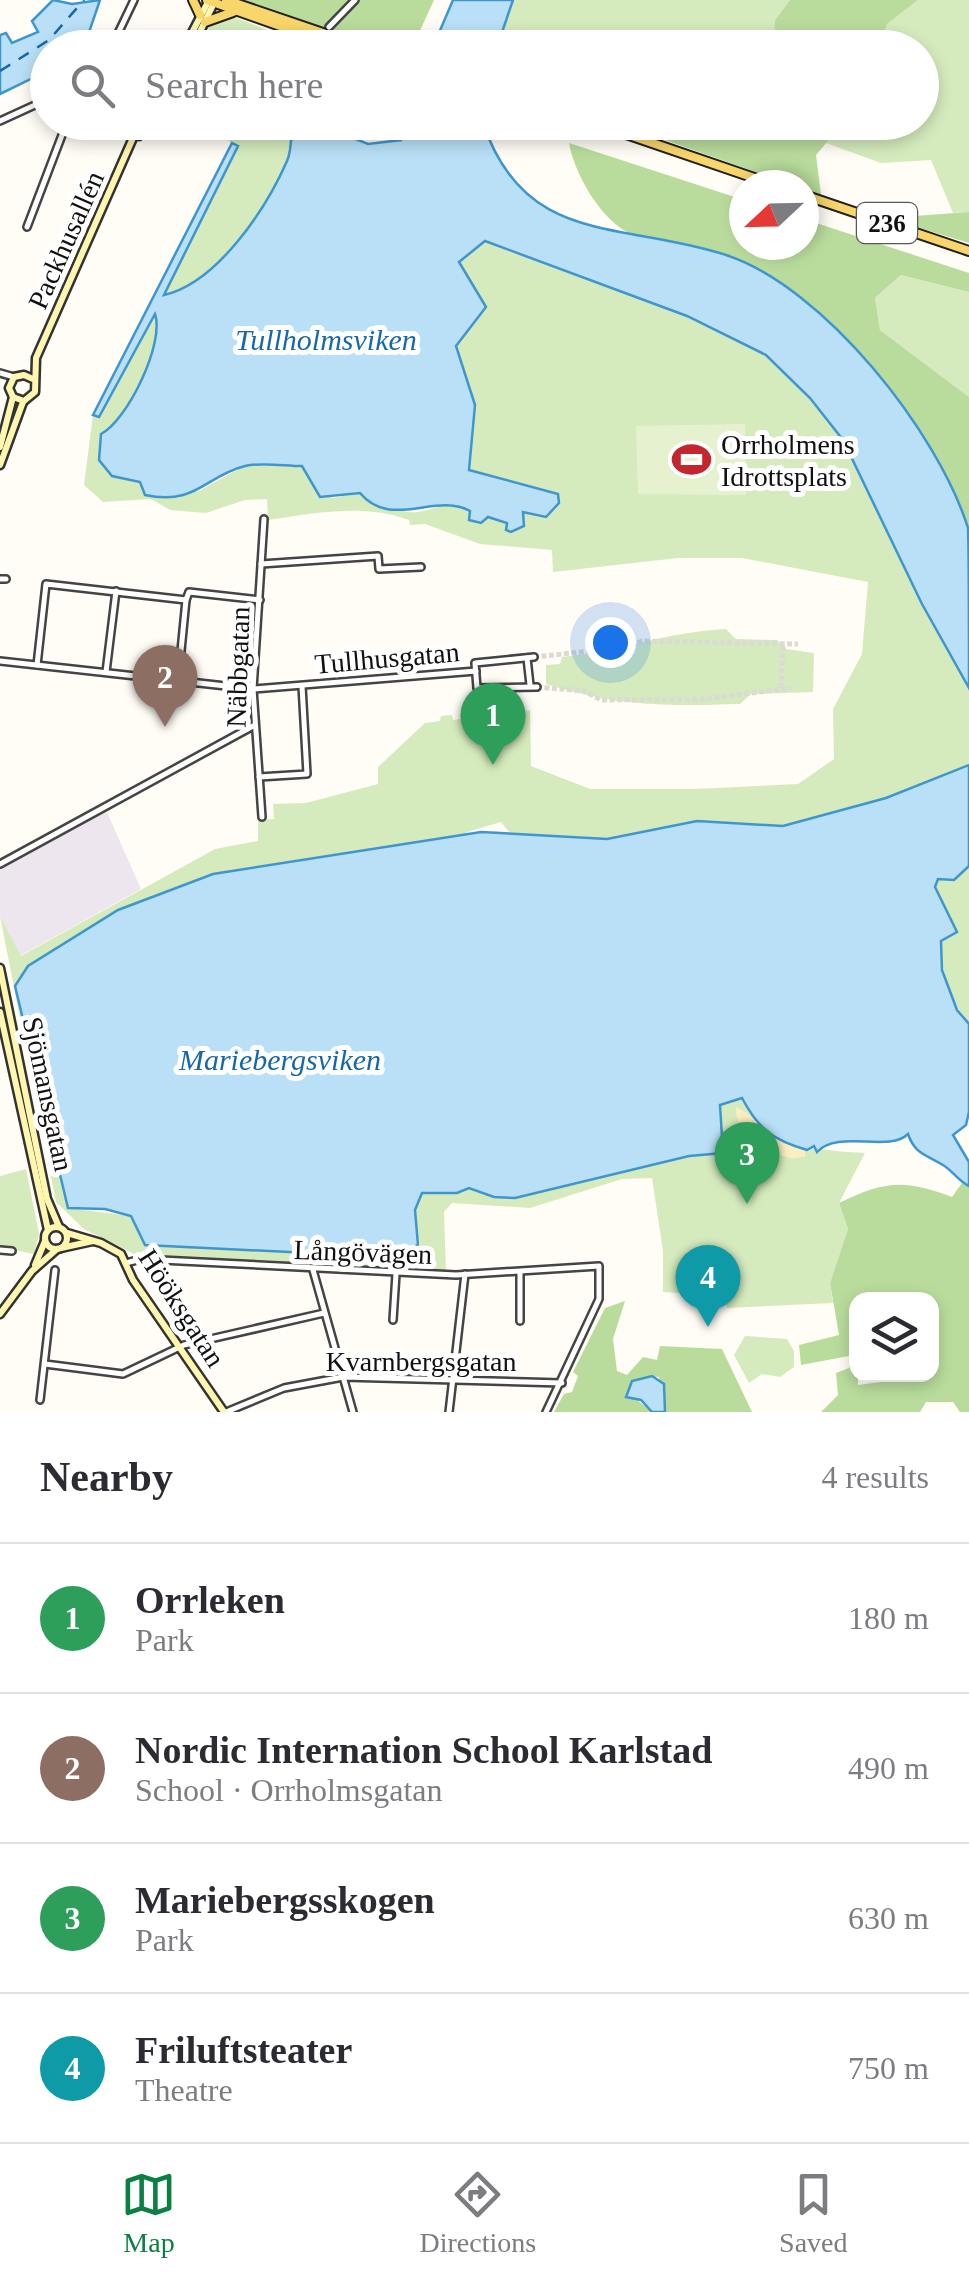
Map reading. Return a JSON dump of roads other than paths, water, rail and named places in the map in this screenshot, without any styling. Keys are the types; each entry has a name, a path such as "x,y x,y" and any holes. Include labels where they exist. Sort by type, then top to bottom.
{"main road":[{"path":"194,0 202,19 240,12"},
{"path":"226,0 314,30"},
{"path":"211,1 291,30"},
{"path":"632,140 729,170"},
{"path":"642,140 692,158"},
{"name":"236","path":"819,199 969,251"}],"street":[{"path":"119,30 134,0"},
{"path":"329,27 355,0"},
{"path":"195,30 211,1"},
{"path":"198,30 202,19"},
{"path":"0,121 30,107"},
{"path":"27,228 60,140"},
{"name":"Packhusallén","path":"32,379 36,358 135,141"},
{"name":"Packhusallén","path":"17,376 36,358"},
{"path":"9,388 17,376"},
{"path":"0,377 32,379 35,392 24,401 0,465"},
{"path":"0,377 12,397 0,447"},
{"path":"12,397 24,401"},
{"name":"Näbbgatan","path":"262,816 253,690 264,519"},
{"path":"262,564 378,556 379,569 421,568"},
{"path":"37,665 46,584 186,600"},
{"path":"106,673 116,591"},
{"path":"178,681 189,592 260,600"},
{"name":"Tullhusgatan","path":"530,658 534,687 477,688 476,671 475,662 530,658"},
{"name":"Tullhusgatan","path":"0,661 253,690 476,671"},
{"name":"Tullhusgatan","path":"258,777 307,774 302,686"},
{"path":"0,864 255,726"},
{"name":"Sjömansgatan","path":"0,968 47,1199 59,1227"},
{"name":"Sjömansgatan","path":"0,1012 48,1230"},
{"path":"0,1314 32,1271 58,1249 66,1233 59,1227 48,1230 32,1271"},
{"name":"Hööksgatan","path":"66,1233 113,1248 225,1412"},
{"path":"45,1241 58,1249 94,1241"},
{"path":"0,1250 12,1251"},
{"name":"Långövägen","path":"126,1263 141,1258 396,1274 520,1273 599,1266 601,1295 562,1383"},
{"path":"40,1400 55,1270"},
{"path":"313,1270 353,1412"},
{"path":"520,1273 520,1321"},
{"path":"393,1320 396,1274"},
{"path":"448,1412 465,1274"},
{"path":"45,1364 123,1374 180,1347 324,1313"},
{"name":"Kvarnbergsgatan","path":"225,1412 284,1388 342,1376 454,1376 562,1383"},
{"path":"546,1412 562,1383"}],"water":[{"path":"53,0 72,4 100,0 90,30 37,30 32,21"},
{"path":"453,0 513,0 503,30 440,30"},
{"path":"6,33 12,43 30,35 30,79 0,94 0,35"},
{"name":"Tullholmsviken","path":"291,140 358,140 368,144 491,140 501,163 524,191 551,210 581,223 726,255 729,260 763,272 801,298 838,330 904,408 953,490 968,528 969,688 922,604 843,440 810,398 766,355 687,316 485,241 459,262 486,307 456,346 475,405 469,470 558,494 559,503 546,517 523,512 524,526 511,532 506,530 507,523 488,517 481,523 469,520 470,511 456,506 399,510 372,504 360,493 320,497 302,466 245,466 177,497 145,495 140,482 112,476 99,460 101,434 122,414 142,380 154,343 155,314 99,417 93,415 232,143 238,146 164,295 203,276 238,242 287,161"},
{"name":"Mariebergsviken","path":"969,765 969,866 954,880 938,879 935,887 957,932 941,941 942,970 957,1010 969,1024 969,1112 966,1125 953,1135 969,1162 969,1186 947,1167 917,1150 908,1134 889,1142 837,1142 817,1152 814,1146 807,1150 768,1132 742,1098 720,1105 723,1153 689,1156 515,1198 494,1197 469,1188 457,1193 422,1193 415,1210 418,1245 392,1257 145,1245 131,1216 105,1209 68,1208 15,986 28,966 118,910 213,874 481,832 607,839 697,821 783,826 886,798"},
{"path":"652,1376 664,1384 665,1412 652,1412 641,1400 626,1397 632,1381"}],"tunnel":[{"path":"534,657 629,647 642,641 798,644"},
{"path":"781,688 783,644"},
{"path":"537,687 584,691 601,700 704,699 791,688"}],"place":[{"name":"Orrholmens Idrottsplats","path":"691,460"},
{"name":"Nordic Internation School Karlstad","path":"165,727"},
{"name":"Orrleken","path":"493,765"},
{"name":"Mariebergsskogen","path":"747,1204"},
{"name":"Friluftsteater","path":"708,1327"}]}
